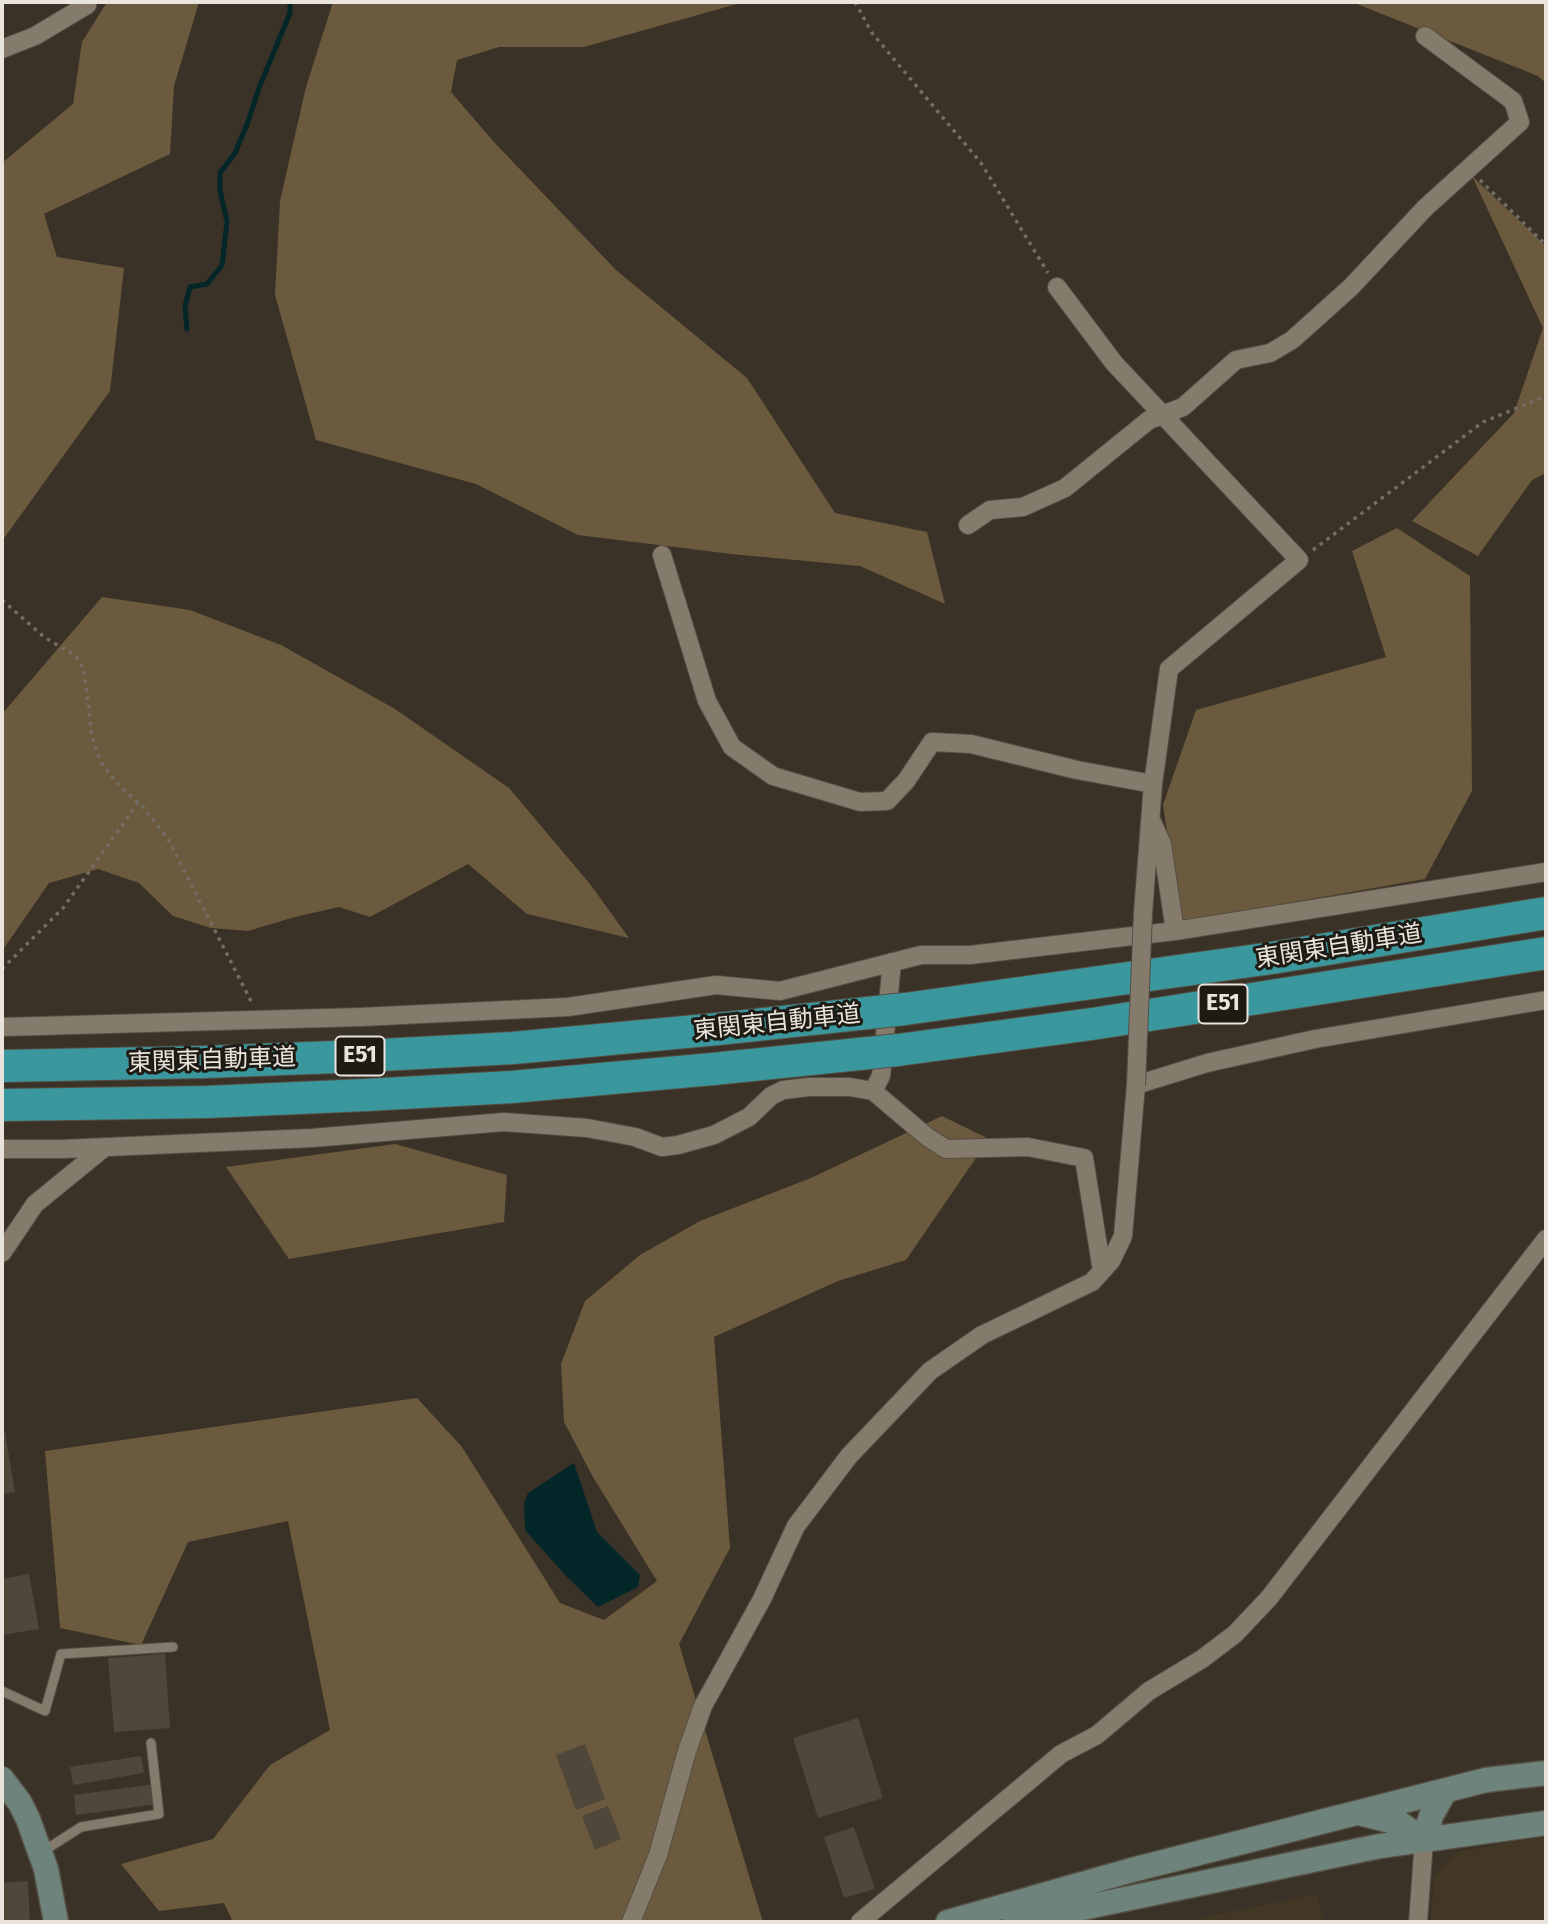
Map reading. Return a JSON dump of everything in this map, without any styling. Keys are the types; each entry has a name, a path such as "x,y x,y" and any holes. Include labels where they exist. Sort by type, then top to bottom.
{"highway":[{"name":"東関東自動車道","path":"2,1066 205,1062 430,1053 718,1029 905,1009 1272,958 1546,913"},
{"name":"東関東自動車道","path":"2,1105 207,1102 366,1095 526,1086 713,1069 898,1050 1092,1024 1546,953"}],"street":[{"path":"2,49 35,36 87,5"},
{"path":"968,525 990,510 1023,507 1065,488 1149,420 1182,407 1236,360 1270,354 1292,340 1351,287 1425,208 1520,121 1513,101 1425,36"},
{"path":"631,1922 658,1855 687,1751 703,1706 762,1599 796,1526 849,1456 930,1371 982,1335 1092,1282 1111,1261 1123,1236 1136,1085 1143,913 1153,784 1169,669 1299,560 1114,363 1057,287"},
{"path":"662,555 707,701 732,747 773,776 860,802 887,801 906,780 932,742 971,744 1077,770 1153,784"},
{"path":"1151,819 1163,844 1175,931"},
{"path":"2,1027 568,1007 716,985 780,991 921,956 970,955 1175,931 1546,872"},
{"path":"873,1091 881,1076 892,962"},
{"path":"1136,1085 1207,1063 1315,1039 1546,1000"},
{"path":"2,1149 312,1138 504,1122 587,1128 635,1137 662,1147 677,1146 715,1135 749,1117 771,1096 783,1090 850,1087 873,1091 926,1136 946,1149 1028,1147 1084,1158 1102,1271"},
{"path":"2,1253 35,1204 105,1147"},
{"path":"860,1922 1061,1754 1097,1735 1149,1691 1202,1658 1234,1634 1269,1598 1546,1239"},
{"path":"948,1922 1132,1870 1486,1780 1546,1773"},
{"path":"2,1779 20,1803 40,1853 53,1899 56,1922"},
{"path":"1418,1922 1424,1840 1431,1816 1445,1791"},
{"path":"1357,1813 1399,1823 1424,1840"},
{"path":"1015,1922 1380,1846 1546,1823"}],"lane":[{"path":"2,1691 45,1711 61,1654 173,1647"},
{"path":"40,1853 81,1827 159,1814 151,1743"}],"path":[{"path":"855,2 872,33 981,163 1057,287"},
{"path":"1468,168 1546,245"},
{"path":"1299,560 1483,422 1546,396"},
{"path":"2,600 44,637 76,656 84,670 92,737 100,761 118,785 138,803 168,839 250,996 258,1020"},
{"path":"2,969 63,908 138,803"}],"shaded area":[{"path":"107,2 199,2 174,86 170,154 44,214 57,257 124,268 110,391 2,541 2,163 73,104 82,42"},
{"path":"333,2 744,2 584,47 499,47 457,60 451,92 493,141 616,270 747,378 835,513 927,532 945,604 860,566 731,554 578,535 476,484 316,440 275,295 280,201 306,87"},
{"path":"1352,2 1546,2 1546,83 1538,76"},
{"path":"1472,176 1546,246 1546,473 1532,480 1478,556 1412,521 1514,413 1543,328"},
{"path":"1397,528 1470,576 1472,791 1425,879 1181,922 1163,805 1196,710 1386,657 1352,551"},
{"path":"102,597 190,610 281,645 395,709 509,788 590,884 629,938 527,914 468,864 370,917 339,907 248,931 211,928 173,916 139,883 98,869 49,883 2,951 2,714"},
{"path":"942,1116 989,1139 906,1260 838,1281 714,1337 730,1548 679,1644 763,1922 233,1922 224,1903 159,1911 121,1864 213,1839 270,1765 330,1730 288,1521 188,1542 141,1645 60,1628 45,1451 417,1398 462,1447 560,1603 604,1620 657,1581 593,1477 564,1422 561,1364 585,1301 640,1255 700,1221 811,1178"},
{"path":"395,1144 507,1175 504,1222 289,1259 226,1167"},
{"path":"1546,1836 1546,1922 1431,1922 1434,1878 1457,1852"},
{"path":"1316,1894 1325,1922 1182,1922"}],"water":[{"path":"574,1463 597,1532 640,1575 638,1587 598,1607 525,1530 524,1504 528,1493"}],"building":[{"path":"2,1432 5,1432 15,1492 2,1494"},
{"path":"29,1574 39,1629 2,1635 2,1579"},
{"path":"165,1654 170,1728 114,1732 108,1658"},
{"path":"858,1718 883,1798 818,1818 793,1738"},
{"path":"585,1744 605,1799 576,1810 556,1755"},
{"path":"141,1756 144,1773 73,1785 70,1767"},
{"path":"155,1784 158,1804 76,1815 74,1795"},
{"path":"608,1806 621,1839 595,1850 582,1816"},
{"path":"854,1827 875,1889 844,1898 824,1837"},
{"path":"28,1881 30,1922 2,1922 2,1883"}],"waterway":[{"path":"187,329 185,306 190,287 207,284 222,265 227,222 220,190 220,173 235,153 248,122 290,13 290,2"}]}
